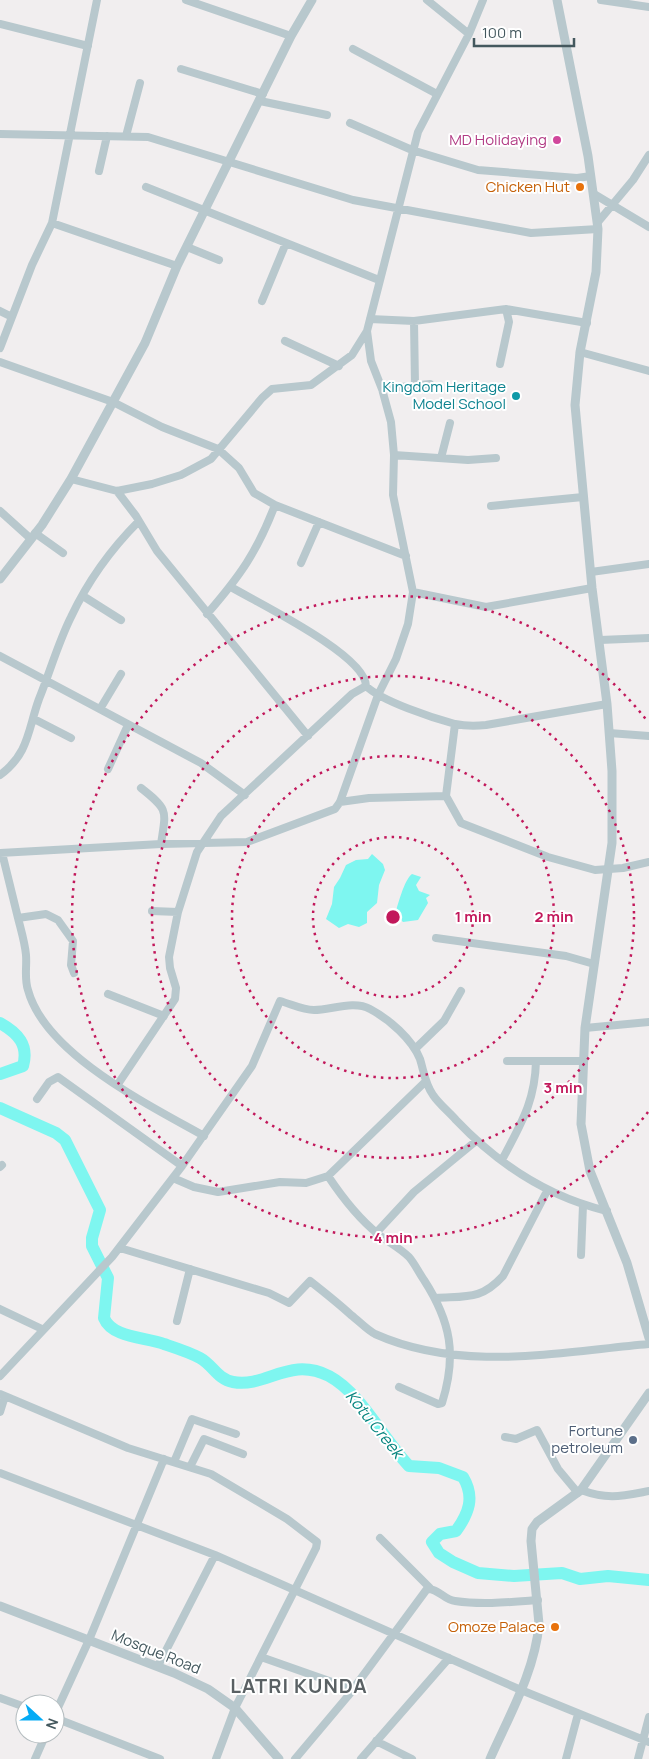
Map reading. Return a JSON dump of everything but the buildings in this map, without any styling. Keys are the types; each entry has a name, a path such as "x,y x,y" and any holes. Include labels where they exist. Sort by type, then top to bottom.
{"street":[{"path":"0,348 32,265 52,223 97,0"},
{"path":"186,0 291,36"},
{"path":"0,579 33,536 71,479 145,343 177,266 231,161 291,36 312,0"},
{"path":"427,0 469,34"},
{"path":"71,479 117,491 152,484 181,475 206,463 272,389 311,385 352,355 367,331 418,132 469,34 483,0"},
{"path":"557,0 591,176 598,225 596,272 580,352 575,405 592,588 600,640 609,733 613,816 608,870 585,1028 580,1106 583,1144 590,1171 627,1263 649,1338"},
{"path":"602,0 649,7"},
{"path":"0,24 88,46"},
{"path":"353,49 437,94"},
{"path":"181,69 261,97 327,115"},
{"path":"126,136 140,82"},
{"path":"350,123 412,150 478,170 577,178 591,176"},
{"path":"0,134 148,137 353,200 532,233 598,225 633,180 649,155"},
{"path":"99,171 107,136"},
{"path":"146,187 379,280"},
{"path":"594,194 649,227"},
{"path":"52,223 177,266"},
{"path":"262,301 286,243"},
{"path":"187,247 219,260"},
{"path":"370,319 414,322 506,309 587,323"},
{"path":"500,364 509,322 506,309"},
{"path":"0,312 12,317"},
{"path":"414,322 415,385"},
{"path":"204,1136 137,1099 62,1044 39,1015 28,991 26,956 1,853 161,844 248,842 335,809 340,802 378,695 396,658 408,624 413,592 393,495 394,455 391,422 382,389 370,361 367,331"},
{"path":"284,341 339,366"},
{"path":"580,352 649,370"},
{"path":"0,362 113,402 162,427 218,450 239,468 254,492 275,505 406,556"},
{"path":"382,389 430,384"},
{"path":"441,458 450,423"},
{"path":"394,455 468,460 496,458"},
{"path":"117,491 139,521 157,551 308,736"},
{"path":"491,506 583,497"},
{"path":"208,614 250,559 275,505"},
{"path":"0,511 33,536 63,553"},
{"path":"0,775 16,761 34,720 70,618 106,559 139,521"},
{"path":"301,563 319,522"},
{"path":"591,572 649,564 649,569"},
{"path":"231,586 312,631 335,648 366,679 366,686"},
{"path":"413,592 486,607 592,588"},
{"path":"83,596 120,620"},
{"path":"600,640 649,638"},
{"path":"0,656 22,670 47,680 201,763 245,795"},
{"path":"100,710 121,674"},
{"path":"366,686 378,695 455,724 486,725 606,704"},
{"path":"118,1084 177,994 169,957 178,912 197,852 221,816 352,694 366,686"},
{"path":"34,720 71,738"},
{"path":"455,724 446,796 461,823 564,863 595,870 608,870 649,862"},
{"path":"108,768 128,725"},
{"path":"609,733 649,736"},
{"path":"142,788 160,802 165,811 161,844"},
{"path":"340,802 378,798 446,796"},
{"path":"152,911 178,912"},
{"path":"18,918 46,914 58,920 73,941 71,965 74,973"},
{"path":"436,938 566,956 594,964"},
{"path":"415,1049 444,1021 461,991"},
{"path":"108,994 164,1016"},
{"path":"0,1376 42,1329 120,1248 182,1166 252,1066 280,1001 312,1010 358,1005 368,1007 382,1016 415,1049 425,1082 433,1095 476,1141 547,1191 583,1205 607,1211"},
{"path":"585,1028 649,1022"},
{"path":"507,1061 582,1061"},
{"path":"502,1160 527,1111 536,1085 536,1061"},
{"path":"37,1099 49,1082 58,1077 182,1166"},
{"path":"173,1178 194,1187 218,1192 280,1182 306,1183 328,1176 425,1082"},
{"path":"376,1233 414,1192 476,1141"},
{"path":"328,1176 347,1204 376,1233 409,1257 436,1298 446,1325 451,1355 449,1380 442,1403 438,1404 399,1387"},
{"path":"436,1298 478,1296 494,1285 503,1276 547,1191"},
{"path":"581,1255 583,1205"},
{"path":"120,1248 269,1293 289,1303 310,1281 373,1334 419,1348 451,1355 465,1357 523,1357 649,1344"},
{"path":"177,1321 190,1269"},
{"path":"0,1309 42,1329"},
{"path":"0,1412 3,1395 128,1448 211,1474 314,1538 317,1542 296,1591 235,1708 216,1759"},
{"path":"490,1759 521,1690 538,1637 538,1600 531,1541 532,1529 537,1522 580,1492 648,1396"},
{"path":"174,1462 192,1420 236,1434"},
{"path":"505,1437 516,1440 537,1430 558,1469 580,1492 599,1497 613,1498 649,1491"},
{"path":"190,1467 204,1439 243,1454"},
{"path":"64,1694 89,1640 164,1459"},
{"path":"0,1473 136,1527 215,1554 521,1690 646,1740"},
{"path":"380,1538 430,1588 455,1601 504,1602 538,1600"},
{"path":"158,1666 215,1554"},
{"path":"295,1759 352,1689 427,1589 430,1588"},
{"name":"Mosque Road","path":"0,1606 158,1666 201,1686 235,1708 279,1759"},
{"path":"261,1658 352,1689"},
{"path":"361,1759 449,1658"},
{"path":"0,1698 15,1703"},
{"path":"566,1759 578,1714"},
{"path":"638,1759 646,1740 649,1717"},
{"path":"65,1722 160,1759"},
{"path":"376,1741 412,1759"},
{"path":"35,1759 42,1744"},
{"path":"134,1759 137,1750"}],"water":[{"path":"372,854 383,864 385,870 379,885 377,903 367,912 367,923 359,927 348,924 339,928 326,919 332,904 334,887 346,865 356,860 368,859"},
{"path":"412,874 421,877 416,885 419,891 430,895 426,898 428,903 418,920 403,922 395,914 404,887"}],"waterway":[{"name":"Kotu Creek","path":"0,1023 17,1035 24,1052 23,1066 0,1074"},
{"name":"Kotu Creek","path":"0,1108 56,1133 65,1140 100,1210 92,1238 92,1246 108,1278 104,1318 114,1330 191,1354 200,1358 223,1378 233,1382 257,1381 302,1369 329,1376 341,1384 362,1405 409,1466 439,1468 463,1477 469,1491 469,1505 464,1518 456,1531 440,1534 432,1542 439,1553 453,1562 478,1573 514,1576 562,1573 580,1579 608,1576 649,1580"}],"place":[{"name":"MD Holidaying","path":"557,140"},
{"name":"Chicken Hut","path":"580,187"},
{"name":"Kingdom Heritage Model School","path":"516,396"},
{"name":"Fortune petroleum","path":"633,1440"},
{"name":"Omoze Palace","path":"555,1627"}],"district":[{"name":"LATRI KUNDA","path":"299,1686"}]}
